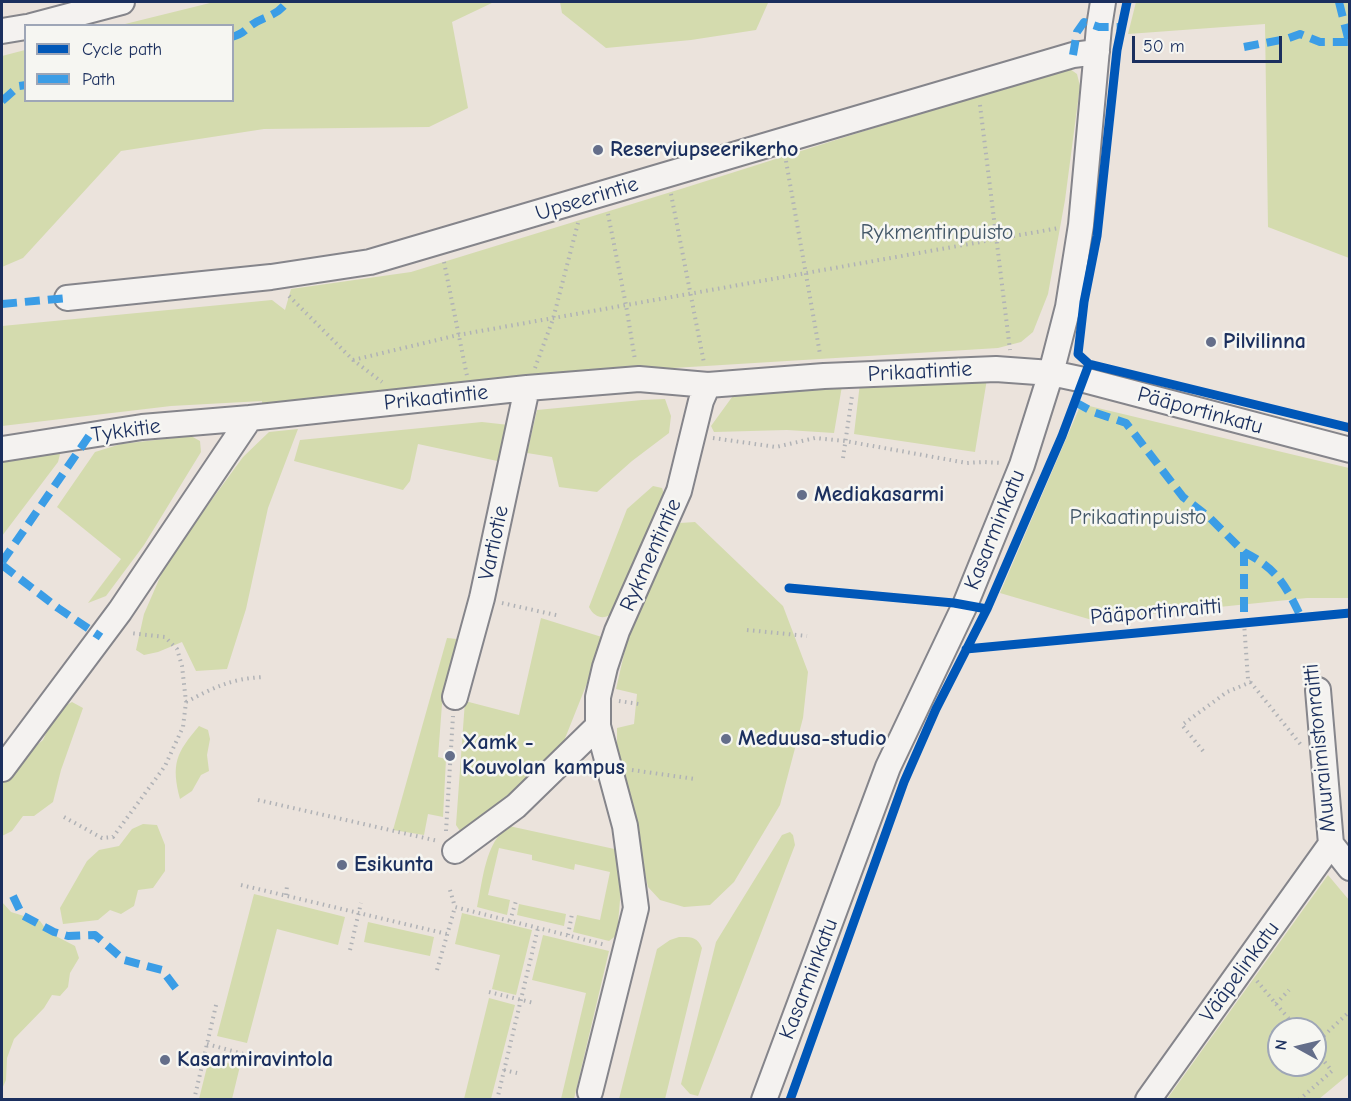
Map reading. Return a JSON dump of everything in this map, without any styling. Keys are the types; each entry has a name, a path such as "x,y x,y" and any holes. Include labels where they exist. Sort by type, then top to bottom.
{"street":[{"path":"39,24 122,2"},
{"name":"Kasarminkatu","path":"764,1100 888,767 965,605 1022,465 1051,373 1068,307 1081,225 1103,2"},
{"path":"2,32 24,27"},
{"name":"Upseerintie","path":"67,298 271,277 370,262 1073,55 1097,52"},
{"name":"Prikaatintie","path":"250,418 527,388 639,379 708,385 824,376 1009,369 1051,373"},
{"name":"Pääportinkatu","path":"1051,373 1350,450"},
{"name":"Rykmentintie","path":"590,1092 636,908 625,826 598,726 598,698 617,631 679,491 701,401 708,385"},
{"name":"Vartiotie","path":"455,697 482,598 527,388"},
{"path":"2,769 120,611 250,418"},
{"name":"Tykkitie","path":"2,449 142,427 250,418"},
{"name":"Muuraimistonraitti","path":"1318,690 1331,844"},
{"path":"450,847 516,806 598,726"},
{"path":"1331,844 1350,868"},
{"name":"Vääpelinkatu","path":"1148,1100 1331,844"}],"path":[{"path":"978,84 1010,336 1009,369"},
{"path":"782,141 824,376"},
{"path":"667,175 708,385"},
{"path":"594,197 626,305 636,361"},
{"path":"527,388 553,320 594,197"},
{"path":"352,360 458,335 1081,225"},
{"path":"441,242 471,394"},
{"path":"271,277 352,360 406,401"},
{"path":"843,458 855,375"},
{"path":"694,436 776,447 815,438 845,441 967,463 983,462"},
{"path":"482,598 560,616"},
{"path":"1244,623 1248,679 1303,747"},
{"path":"747,630 807,636"},
{"path":"64,817 102,838 113,837 165,766 183,727 186,702 182,666 177,649 165,637 147,633 124,633"},
{"path":"186,702 222,683 243,678 263,677"},
{"path":"1203,751 1182,724 1227,692 1251,682"},
{"path":"258,800 450,847 455,697"},
{"path":"608,766 695,779"},
{"path":"241,885 447,934"},
{"path":"286,895 287,886"},
{"path":"437,970 455,907 450,890"},
{"path":"510,921 516,901"},
{"path":"350,950 360,903"},
{"path":"455,907 627,950"},
{"path":"568,935 572,914"},
{"path":"497,1100 538,928"},
{"path":"1254,979 1287,1017"},
{"path":"1276,1004 1288,990"},
{"path":"489,992 534,1003"},
{"path":"194,1100 217,1001"},
{"path":"1327,1033 1350,1011"},
{"path":"207,1044 247,1055"},
{"path":"194,1064 202,1064"},
{"path":"504,1070 518,1073"},
{"path":"1299,1100 1325,1077"}],"green space":[{"path":"214,2 494,2 452,22 468,108 429,127 264,129 121,151 23,258 2,267 2,56 24,50 24,102 234,102 234,24 125,24"},
{"path":"560,2 768,3 756,30 691,40 606,48 562,13"},
{"path":"1136,2 1349,2 1349,258 1268,227 1265,24 1128,34"},
{"name":"Rykmentinpuisto","path":"1060,69 1070,69 1077,74 1080,86 1065,200 1048,294 1033,332 1021,342 998,348 511,378 262,406 262,401 171,406 2,426 2,326 272,300 285,310 291,289 411,272"},
{"path":"987,379 975,452 854,434 860,383"},
{"path":"842,386 834,433 787,430 714,432 711,426 735,393"},
{"path":"665,399 671,416 669,433 597,492 559,487 552,457 527,453 537,410"},
{"name":"Prikaatinpuisto","path":"1081,404 1349,468 1349,598 1307,598 1092,620 1000,593"},
{"path":"482,422 509,425 502,462 418,444 410,481 403,490 294,461 300,440"},
{"path":"298,429 268,508 246,609 227,669 196,671 182,642 144,655 136,650 144,614 167,561 243,457 269,432"},
{"path":"191,436 200,441 201,452 144,545 106,596 88,603 121,559 57,507 95,452 121,444"},
{"path":"61,450 58,462 2,536 2,461"},
{"path":"653,486 662,488 664,494 614,610 608,616 598,616 589,607 627,509"},
{"path":"695,522 783,606 808,672 803,718 780,805 734,882 710,905 684,907 660,900 648,887 617,755 617,728 634,724 637,694 616,689 627,641 663,553 680,523"},
{"path":"541,618 605,638 558,756 467,833 460,831 456,825 465,701 519,715"},
{"path":"447,638 457,639 443,691 438,757 446,759 443,817 428,814 424,835 393,830"},
{"path":"72,702 83,708 61,770 53,802 34,816 23,816 12,831 2,836 4,778 18,769 26,754 43,740 49,726 63,707"},
{"path":"199,726 208,730 210,739 207,755 209,771 201,775 192,791 180,799 176,777 178,760 185,744"},
{"path":"143,824 157,825 165,845 165,871 153,888 138,890 134,906 121,914 110,910 98,920 63,924 60,908 87,861 99,850 119,846 132,829"},
{"path":"509,826 619,850 622,877 617,935 609,941 573,932 577,915 600,920 610,872 575,864 574,870 532,860 532,855 499,848 488,895 510,900 507,915 477,907 486,862 495,842"},
{"path":"790,832 795,845 698,1096 690,1094 681,1084 716,942 782,835"},
{"path":"1328,875 1349,900 1349,1074 1319,1099 1167,1099"},
{"path":"254,894 345,917 338,945 277,929 247,1043 217,1036"},
{"path":"2,902 11,912 40,921 48,932 75,946 79,958 70,973 68,987 60,996 52,995 44,1008 14,1039 7,1058 6,1080 2,1089"},
{"path":"519,904 566,914 564,926 517,915"},
{"path":"462,913 532,930 516,995 492,989 500,955 455,944"},
{"path":"368,922 434,937 430,956 364,942"},
{"path":"543,935 609,951 574,1099 561,1099 586,993 532,980"},
{"path":"679,937 695,939 702,948 665,1099 619,1099 657,949"},
{"path":"489,998 515,1005 491,1099 464,1099"},
{"path":"209,1059 240,1066 232,1099 199,1099"}],"marked path":[{"path":"234,36 278,11 287,2"},
{"path":"1339,2 1349,42"},
{"path":"1073,55 1077,32 1084,22 1099,27 1122,27"},
{"path":"1244,47 1300,34 1320,42 1350,42"},
{"path":"2,101 19,86 24,85"},
{"path":"2,304 67,298"},
{"path":"1075,402 1093,412 1126,423 1183,497 1210,518 1244,552 1244,623"},
{"path":"2,562 89,436"},
{"path":"1244,552 1265,565 1279,578 1301,617"},
{"path":"2,565 58,608 101,637"},
{"path":"13,896 22,915 54,932 68,936 95,935 124,960 162,970 178,991"}],"cycle path":[{"path":"1127,2 1117,50 1097,236 1084,302 1078,354 1089,364 1350,428"},
{"path":"790,1100 904,782 936,709 987,609 1062,436 1089,364"},
{"path":"789,588 954,603 987,609"},
{"name":"Pääportinraitti","path":"966,649 1350,613"}],"place":[{"name":"Reserviupseerikerho","path":"598,150"},
{"name":"Pilvilinna","path":"1211,342"},
{"name":"Mediakasarmi","path":"802,495"},
{"name":"Meduusa-studio","path":"726,739"},
{"name":"Xamk - Kouvolan kampus","path":"450,756"},
{"name":"Esikunta","path":"342,865"},
{"name":"Kasarmiravintola","path":"165,1060"}]}
